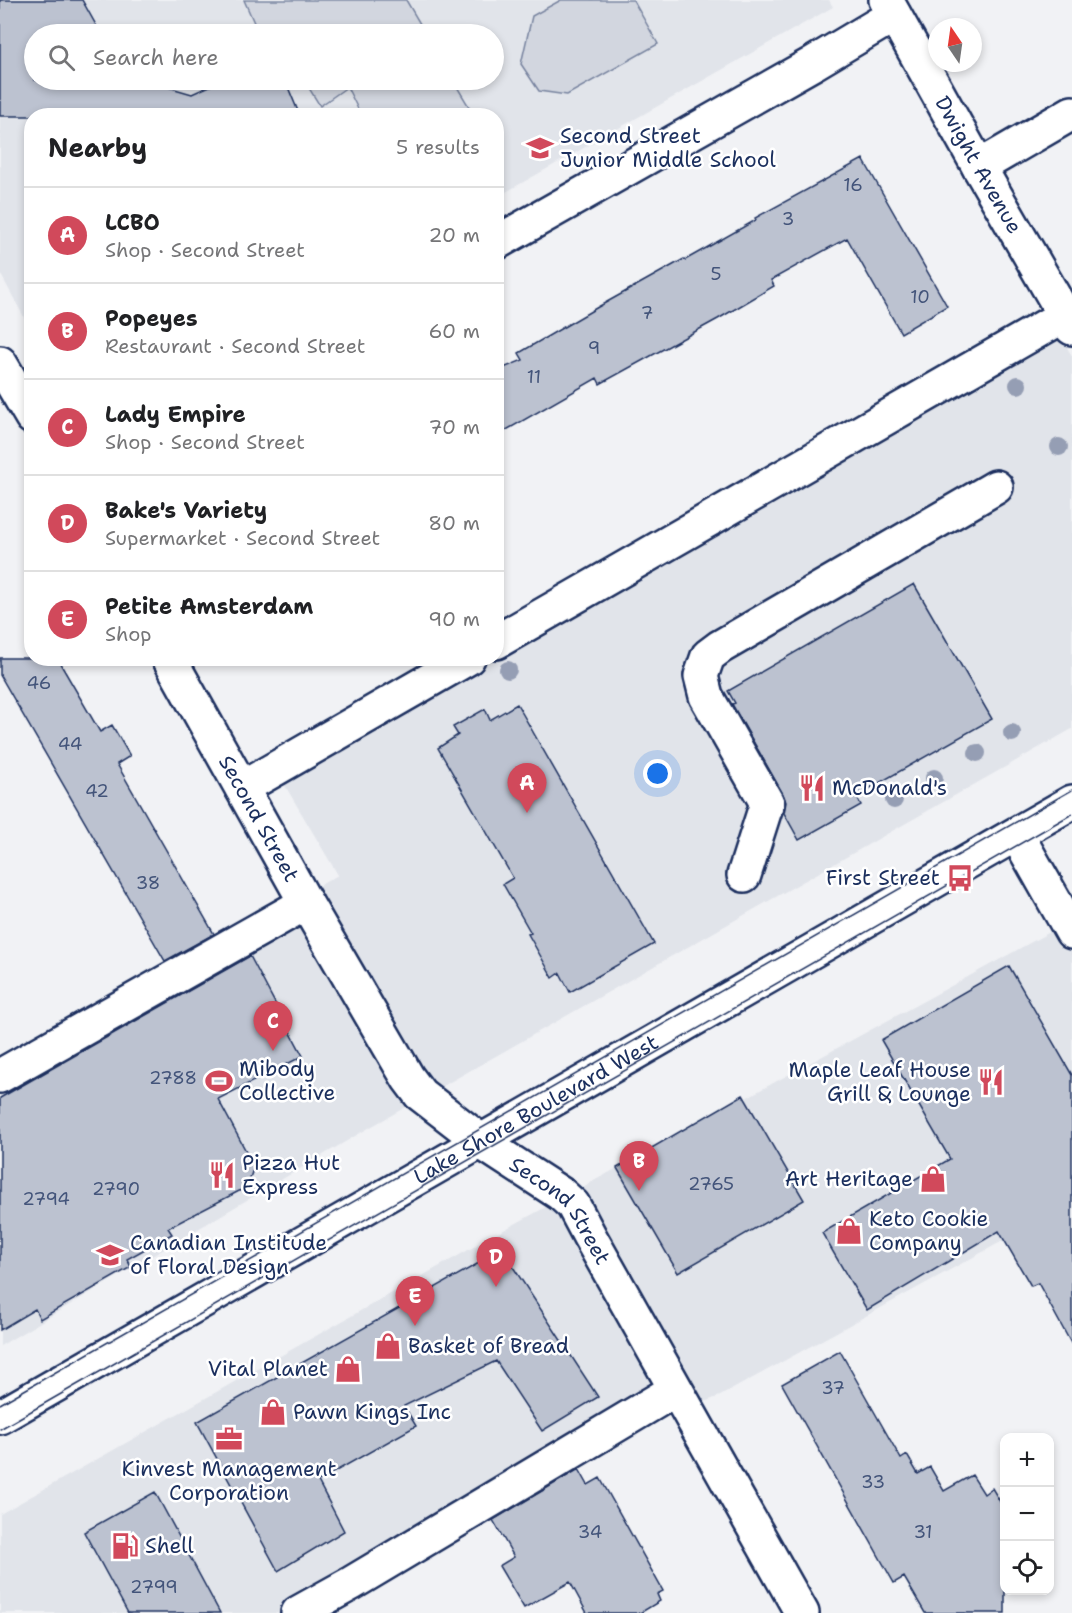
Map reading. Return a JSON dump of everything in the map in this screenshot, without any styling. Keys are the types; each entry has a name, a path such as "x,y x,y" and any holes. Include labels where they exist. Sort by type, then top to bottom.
{"street":[{"name":"Dwight Avenue","path":"890,7 1068,322"},
{"path":"504,238 813,63 890,7"},
{"path":"979,167 1072,113"},
{"path":"504,638 1068,322"},
{"path":"0,363 24,404"},
{"path":"744,875 767,803 706,696 701,676 708,656 996,488"},
{"name":"Second Street","path":"173,666 306,903 420,1095 490,1148 561,1194 573,1205 802,1613"},
{"path":"242,788 454,666"},
{"name":"Lake Shore Boulevard West","path":"0,1417 1072,802"},
{"path":"1017,835 1072,932"},
{"path":"0,1076 306,903"},
{"path":"298,1613 675,1390"}],"shaded area":[{"name":"Second Street Junior Middle School","path":"0,0 829,0 833,7 504,193 504,108 24,108 24,317 0,273"},
{"path":"244,0 406,0 420,24 255,24"},
{"path":"561,0 633,0 658,44 567,95 539,91 521,64 532,16"},
{"path":"310,90 343,90 320,106"},
{"path":"348,90 459,90 470,108 358,108"},
{"path":"1053,323 1072,356 1072,729 367,1129 0,1346 0,1067 338,875 274,767 452,666 504,666 504,636"},
{"path":"1072,920 1072,1203 720,1396 638,1427 283,1613 0,1613 0,1514 502,1231"}],"building":[{"path":"0,0 82,0 95,24 24,24 24,90 178,90 192,94 201,90 289,90 297,108 24,108 24,116 0,116"},
{"path":"863,159 947,306 901,333 847,238 771,280 774,286 718,319 600,384 597,378 504,431 504,368 523,360 519,353 756,220 755,218"},
{"path":"914,584 992,719 856,796 861,805 799,840 784,813 786,802 783,794 732,704 735,703 728,691"},
{"path":"0,658 24,658 24,666 62,666 100,732 112,725 130,756 117,764 214,934 165,961 0,675"},
{"path":"517,704 654,944 570,992 560,973 553,978 528,934 531,933 503,884 513,878 438,748 458,735 453,727 485,709 490,720"},
{"path":"250,956 303,1056 218,1099 254,1166 247,1187 168,1228 172,1234 127,1259 131,1267 40,1319 35,1309 0,1330 0,1098"},
{"path":"1009,966 1072,1075 1072,1345 1038,1283 1031,1286 999,1231 867,1310 822,1233 950,1159 881,1040"},
{"path":"743,1095 804,1200 678,1273 617,1168"},
{"path":"502,1250 598,1397 542,1431 496,1361 404,1406 416,1426 318,1481 344,1531 278,1571 197,1422"},
{"path":"840,1351 901,1459 907,1455 918,1474 930,1467 944,1491 972,1475 984,1494 992,1488 1000,1502 1000,1595 1005,1595 1005,1613 925,1613 904,1577 894,1583 782,1384"},
{"path":"579,1469 588,1485 600,1478 663,1591 657,1594 660,1601 640,1613 587,1613 570,1582 524,1608 499,1566 514,1557 493,1520"},
{"path":"155,1492 220,1613 128,1613 84,1532"}],"tram line":[{"path":"0,1404 1072,790"},
{"path":"0,1429 1072,814"}],"place":[{"name":"Second Street Junior Middle School","path":"540,148"},
{"name":"McDonald's","path":"812,788"},
{"name":"LCBO","path":"527,813"},
{"name":"First Street","path":"960,878"},
{"name":"Lady Empire","path":"273,1051"},
{"name":"Mibody Collective","path":"219,1081"},
{"name":"Maple Leaf House Grill & Lounge","path":"991,1082"},
{"name":"Pizza Hut Express","path":"222,1175"},
{"name":"Art Heritage","path":"933,1179"},
{"name":"Popeyes","path":"639,1191"},
{"name":"Keto Cookie Company","path":"849,1231"},
{"name":"Canadian Institude of Floral Design","path":"110,1255"},
{"name":"Bake's Variety","path":"496,1287"},
{"name":"Petite Amsterdam","path":"415,1326"},
{"name":"Basket of Bread","path":"388,1346"},
{"name":"Vital Planet","path":"348,1369"},
{"name":"Pawn Kings Inc","path":"273,1412"},
{"name":"Kinvest Management Corporation","path":"229,1439"},
{"name":"Shell","path":"125,1546"}]}
